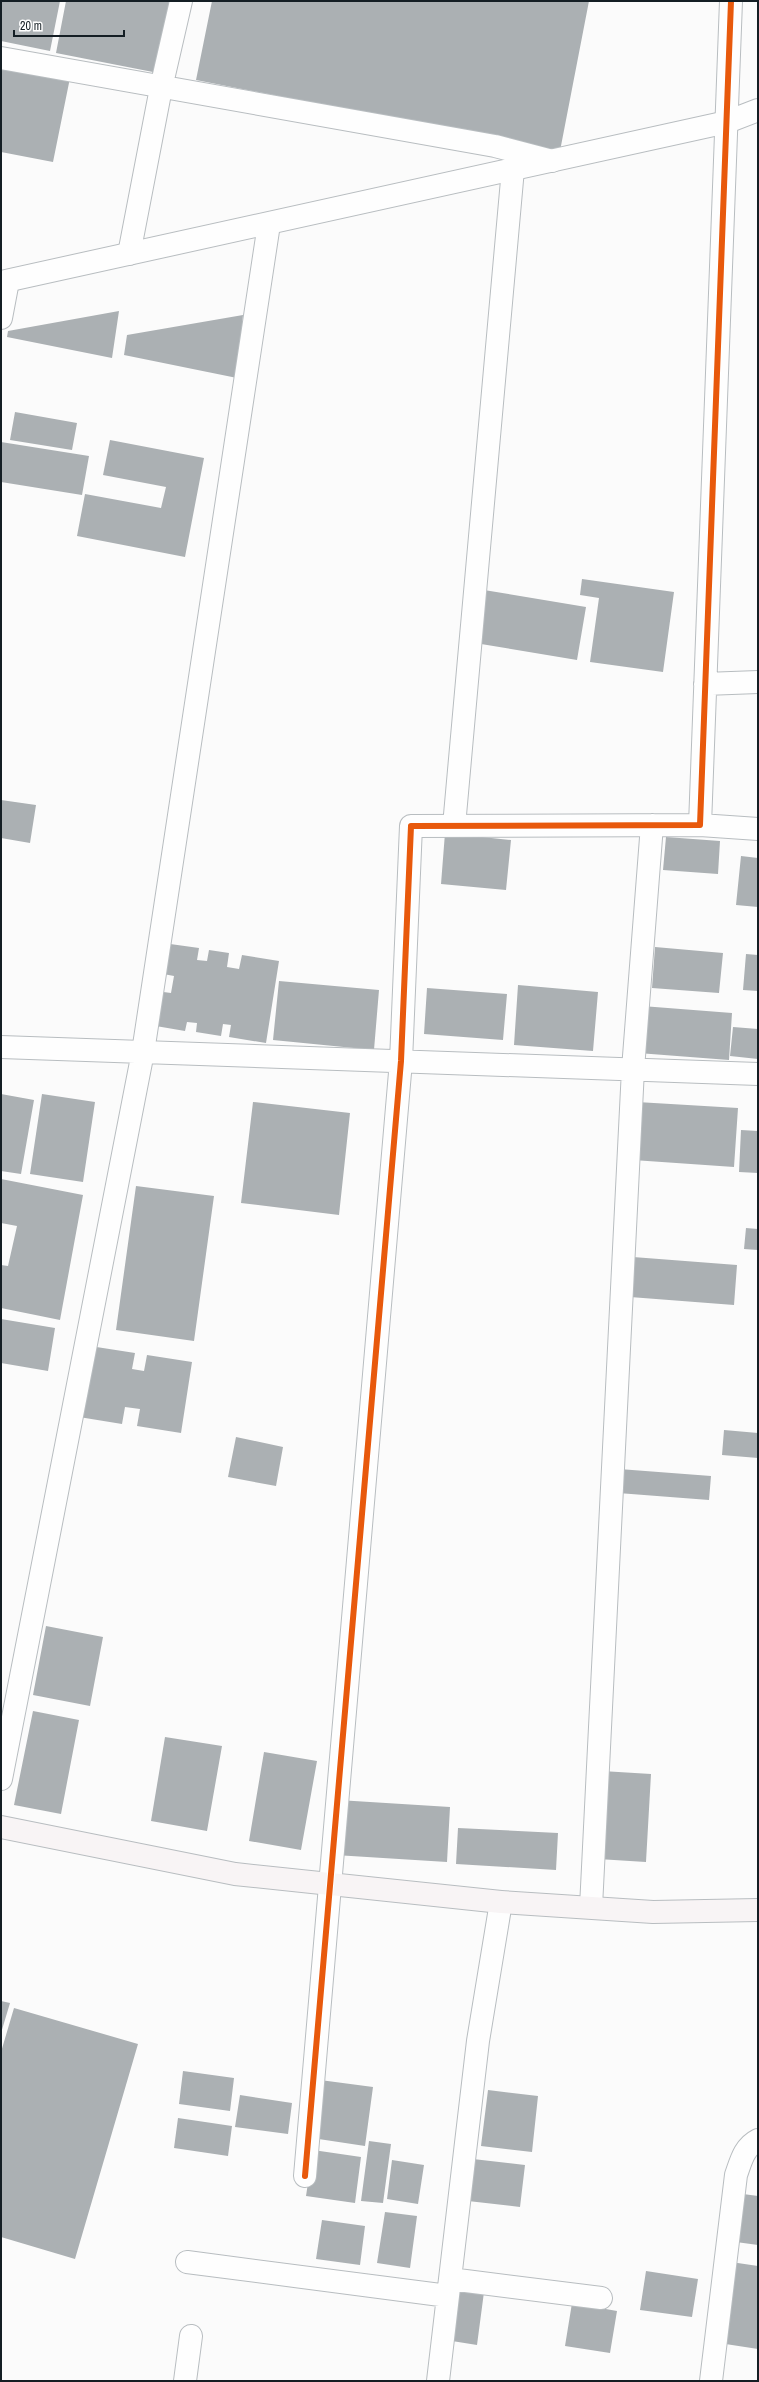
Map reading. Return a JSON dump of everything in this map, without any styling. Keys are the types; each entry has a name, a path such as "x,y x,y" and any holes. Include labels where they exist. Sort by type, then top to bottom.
{"main road":[{"path":"1,1827 235,1874 501,1902 653,1912 758,1910"}],"street":[{"path":"129,254 161,88 181,1"},
{"path":"700,824 731,1"},
{"path":"1,58 161,88 495,146 552,161"},
{"path":"1,318 4,282 727,122 758,110"},
{"path":"454,826 512,169"},
{"path":"1,1779 142,1052 269,224"},
{"path":"705,684 758,682"},
{"path":"305,2176 401,1061 411,826 700,824 758,829"},
{"path":"591,1907 633,1070 652,825"},
{"path":"1,1048 758,1074"},
{"path":"438,2381 478,2041 501,1902"},
{"path":"711,2381 736,2175 741,2159 750,2144 758,2140"},
{"path":"187,2262 449,2287 601,2298"},
{"path":"185,2381 191,2336"}],"building":[{"path":"1,1 60,1 50,51 1,41"},
{"path":"66,1 172,1 158,73 56,53"},
{"path":"212,1 589,1 560,151 196,80"},
{"path":"1,59 71,73 53,162 1,152"},
{"path":"119,311 112,358 7,337 8,331"},
{"path":"243,315 237,378 124,355 127,335"},
{"path":"15,412 77,423 72,450 10,440"},
{"path":"110,440 204,458 185,557 77,536 85,494 161,508 166,487 103,475"},
{"path":"1,442 89,456 82,495 1,482"},
{"path":"582,579 674,592 663,672 590,662 599,598 580,595"},
{"path":"484,590 586,607 577,660 475,643"},
{"path":"1,800 36,805 30,843 1,838"},
{"path":"445,833 511,840 506,890 441,884"},
{"path":"666,837 720,841 718,874 663,870"},
{"path":"741,856 758,858 758,907 736,905"},
{"path":"163,943 199,948 197,960 207,961 209,950 229,953 227,967 239,969 242,955 279,961 266,1043 229,1037 231,1025 223,1024 221,1036 196,1032 197,1023 187,1022 185,1031 150,1025 156,991 171,993 174,976 158,973"},
{"path":"655,947 723,953 719,993 652,988"},
{"path":"746,954 758,955 758,991 743,990"},
{"path":"279,981 379,990 374,1050 273,1040"},
{"path":"518,985 598,992 593,1051 514,1045"},
{"path":"427,988 507,994 503,1040 424,1034"},
{"path":"642,1006 732,1013 729,1060 638,1053"},
{"path":"733,1027 758,1029 758,1059 730,1056"},
{"path":"1,1094 34,1100 21,1174 1,1171"},
{"path":"42,1094 95,1102 83,1182 30,1174"},
{"path":"253,1102 350,1113 339,1215 241,1203"},
{"path":"637,1102 738,1108 734,1167 633,1160"},
{"path":"741,1130 758,1131 758,1173 739,1172"},
{"path":"1,1179 83,1195 60,1320 1,1308 1,1265 8,1266 17,1226 1,1223"},
{"path":"136,1186 214,1196 194,1341 116,1330"},
{"path":"746,1228 758,1229 758,1250 744,1249"},
{"path":"633,1257 737,1265 734,1305 630,1297"},
{"path":"1,1319 55,1328 48,1371 1,1363"},
{"path":"90,1346 135,1353 132,1369 144,1371 147,1355 192,1362 181,1433 137,1426 140,1409 125,1407 122,1424 79,1417"},
{"path":"724,1430 758,1433 758,1458 722,1455"},
{"path":"236,1437 283,1447 276,1486 228,1477"},
{"path":"619,1469 711,1476 709,1500 618,1493"},
{"path":"46,1626 103,1637 90,1706 33,1695"},
{"path":"33,1711 79,1720 61,1814 14,1805"},
{"path":"165,1737 222,1746 207,1831 151,1821"},
{"path":"264,1752 317,1761 301,1850 249,1841"},
{"path":"602,1771 651,1774 646,1862 598,1859"},
{"path":"338,1800 450,1807 447,1862 335,1855"},
{"path":"458,1828 558,1833 556,1870 456,1864"},
{"path":"1,2001 10,2003 1,2033"},
{"path":"14,2008 138,2044 75,2259 1,2237 1,2052"},
{"path":"183,2071 234,2078 230,2111 179,2104"},
{"path":"320,2080 373,2087 365,2146 312,2138"},
{"path":"488,2090 538,2096 532,2152 481,2146"},
{"path":"240,2095 292,2103 288,2134 235,2127"},
{"path":"178,2118 232,2126 228,2156 174,2148"},
{"path":"369,2141 391,2144 383,2203 361,2201"},
{"path":"313,2150 361,2157 355,2203 306,2196"},
{"path":"473,2159 525,2165 520,2207 468,2201"},
{"path":"392,2160 424,2165 418,2204 387,2199"},
{"path":"743,2194 758,2196 758,2245 736,2242"},
{"path":"385,2212 417,2216 410,2268 377,2263"},
{"path":"322,2220 365,2226 360,2265 316,2259"},
{"path":"731,2262 758,2266 758,2349 719,2343"},
{"path":"646,2271 698,2279 692,2317 640,2310"},
{"path":"460,2289 484,2292 477,2345 452,2341"},
{"path":"572,2303 617,2311 610,2353 565,2346"}],"cycle path":[{"path":"305,2176 401,1061 411,826 700,825 731,1"}]}
